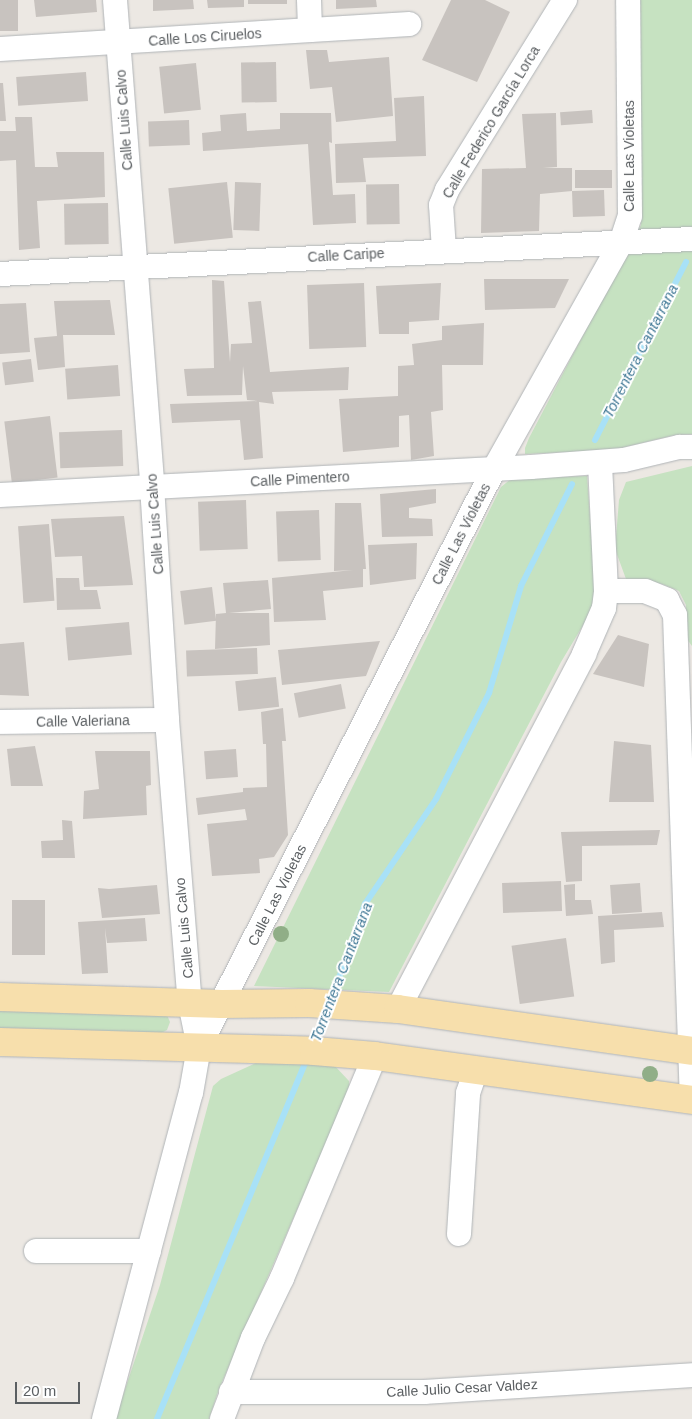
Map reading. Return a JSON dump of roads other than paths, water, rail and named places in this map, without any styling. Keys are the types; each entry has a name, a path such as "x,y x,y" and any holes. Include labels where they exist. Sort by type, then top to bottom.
{"main road":[{"path":"0,996 222,1004 309,1003 398,1009 691,1051"},
{"path":"0,1042 199,1047 374,1056 692,1100"}],"street":[{"name":"Calle Luis Calvo","path":"115,0 152,486 167,720 190,1003 199,1047"},
{"path":"308,0 310,30"},
{"name":"Calle Federico García Lorca","path":"444,250 441,205 447,190 565,0"},
{"name":"Calle Las Violetas","path":"199,1047 494,469 621,243 630,216 628,0"},
{"name":"Calle Los Ciruelos","path":"0,49 409,24"},
{"name":"Calle Caripe","path":"0,274 444,250 692,239"},
{"name":"Calle Pimentero","path":"0,495 600,462 624,460 679,447 692,446"},
{"path":"398,1009 584,654 604,608 606,592 600,462"},
{"path":"606,592 645,591 667,600 675,615 684,656 692,1091"},
{"name":"Calle Valeriana","path":"0,722 167,720"},
{"path":"104,1419 191,1093 199,1047"},
{"path":"222,1419 253,1338 282,1278 374,1056"},
{"path":"459,1234 468,1093 476,1070"},
{"path":"36,1251 149,1251"},
{"name":"Calle Julio Cesar Valdez","path":"231,1392 424,1392 692,1375"}],"waterway":[{"name":"Torrentera Cantarrana","path":"595,440 686,262"},
{"name":"Torrentera Cantarrana","path":"332,998 365,904 436,799 489,693 521,586 572,484"},
{"name":"Torrentera Cantarrana","path":"313,1044 326,1011"},
{"name":"Torrentera Cantarrana","path":"157,1419 307,1058"}]}
